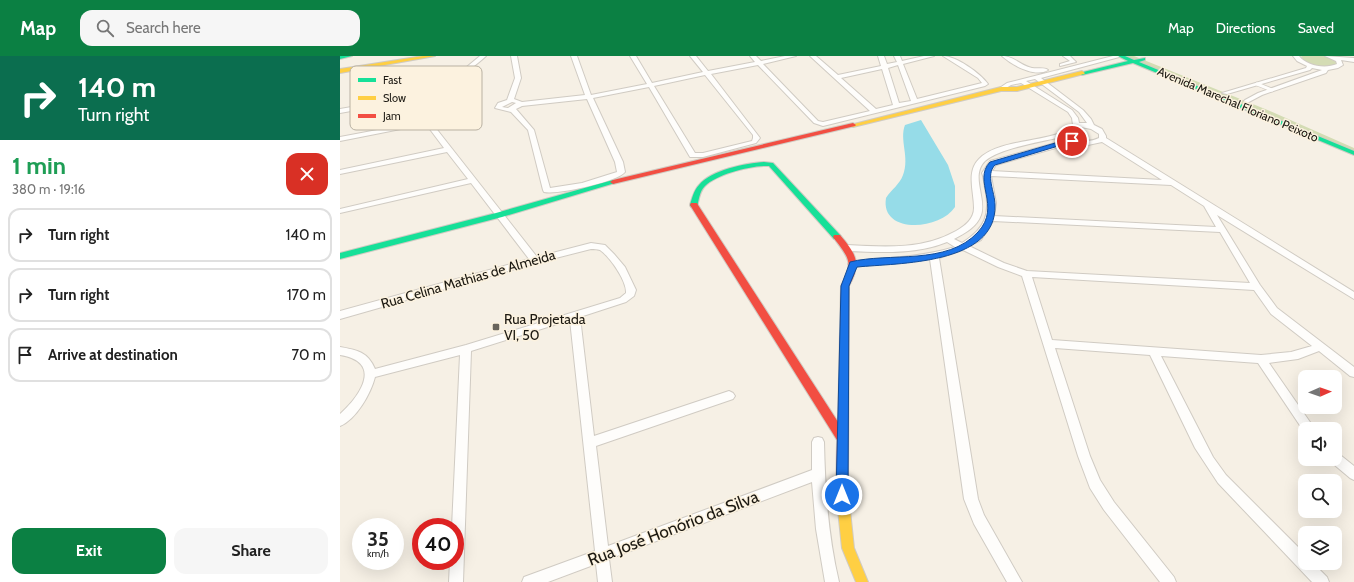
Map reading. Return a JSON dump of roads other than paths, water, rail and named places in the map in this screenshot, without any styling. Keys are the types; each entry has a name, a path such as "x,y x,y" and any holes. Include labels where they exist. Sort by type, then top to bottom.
{"main road":[{"path":"340,57 349,56"},
{"path":"371,66 432,56"},
{"name":"Avenida Marechal Floriano Peixoto","path":"1121,56 1138,59 1247,101 1354,146"},
{"path":"340,256 499,215 614,182 1001,89 1017,89 1026,83 1040,79 1138,59"},
{"name":"Avenida Marechal Floriano Peixoto","path":"1138,59 1354,153"},
{"path":"340,71 350,69"},
{"path":"842,438 694,206 694,200 697,192 704,183 712,177 755,164 770,164 847,248 853,264 853,269 845,286 842,495 848,548 862,582"}],"street":[{"path":"472,66 484,56"},
{"path":"510,100 518,78 514,56"},
{"path":"512,109 531,130 547,190 556,191 615,176 621,172 619,162 588,95 574,56"},
{"path":"633,56 693,154 703,155 754,142 757,138 756,135 694,56"},
{"path":"518,103 512,109 505,110 498,108 500,104 510,100 518,103 588,95 706,72 773,56"},
{"path":"757,59 793,56"},
{"path":"813,56 875,112"},
{"path":"882,56 897,106"},
{"path":"897,56 915,102"},
{"path":"838,77 931,56"},
{"path":"757,59 816,122 820,124 835,122 985,84 980,77 946,56"},
{"path":"1005,56 1026,68 1036,71 1073,62 1066,56"},
{"path":"1040,79 1121,56"},
{"path":"1296,56 1300,61 1310,65 1326,68 1336,68 1340,65 1354,64"},
{"path":"1331,57 1354,60"},
{"path":"1331,57 1340,63 1340,65"},
{"path":"1225,93 1308,69 1310,65"},
{"path":"1247,101 1272,90 1324,72 1326,68"},
{"path":"1293,73 1305,78"},
{"path":"1040,79 1081,111 1088,119 1091,126 1102,134 1102,139"},
{"path":"1026,83 1070,111 1075,118 1076,126"},
{"path":"340,111 350,109"},
{"path":"847,248 906,249 929,247 949,240 969,226 978,212 974,176 977,167 983,159 992,154 1010,148 1063,134 1076,126 1091,126"},
{"path":"340,139 387,130"},
{"path":"434,130 535,260"},
{"path":"1063,134 1065,138 1072,141"},
{"path":"853,264 934,257 962,248 978,237 986,229 991,218 992,203 986,173 988,167 993,163 1002,159 1072,141 1095,142 1102,139"},
{"path":"1102,139 1175,183 1354,296"},
{"path":"340,172 449,149"},
{"path":"986,173 1175,183"},
{"path":"340,211 472,180"},
{"path":"1208,204 1257,287 1274,311 1354,373"},
{"path":"991,218 1223,230"},
{"path":"949,240 962,248 1026,274 1257,287"},
{"name":"Rua Celina Mathias de Almeida","path":"340,315 582,247 597,246 608,252 624,274 630,284 631,294 623,300 575,316"},
{"path":"934,257 971,499 979,520 1015,582"},
{"path":"1026,274 1084,456 1095,484 1109,506 1169,582"},
{"path":"370,374 466,349 575,316 605,582"},
{"path":"1049,344 1261,359 1302,354 1319,347"},
{"path":"456,582 466,349"},
{"path":"340,351 356,354 367,362 370,374 368,387 360,401 340,421"},
{"path":"1153,351 1209,461 1222,479 1322,582"},
{"path":"1261,359 1303,422"},
{"path":"589,443 729,396"},
{"path":"818,442 818,494 824,550 832,582"},
{"path":"1342,464 1354,474"},
{"name":"Rua José Honório da Silva","path":"529,582 818,474"}],"lane":[{"path":"1257,84 1272,90"}],"water":[{"path":"921,120 948,165 955,186 955,207 947,215 937,221 912,225 901,223 892,218 887,210 886,198 900,181 905,168 903,131 905,125"}],"place":[{"name":"Rua Projetada VI, 50","path":"496,327"}]}
